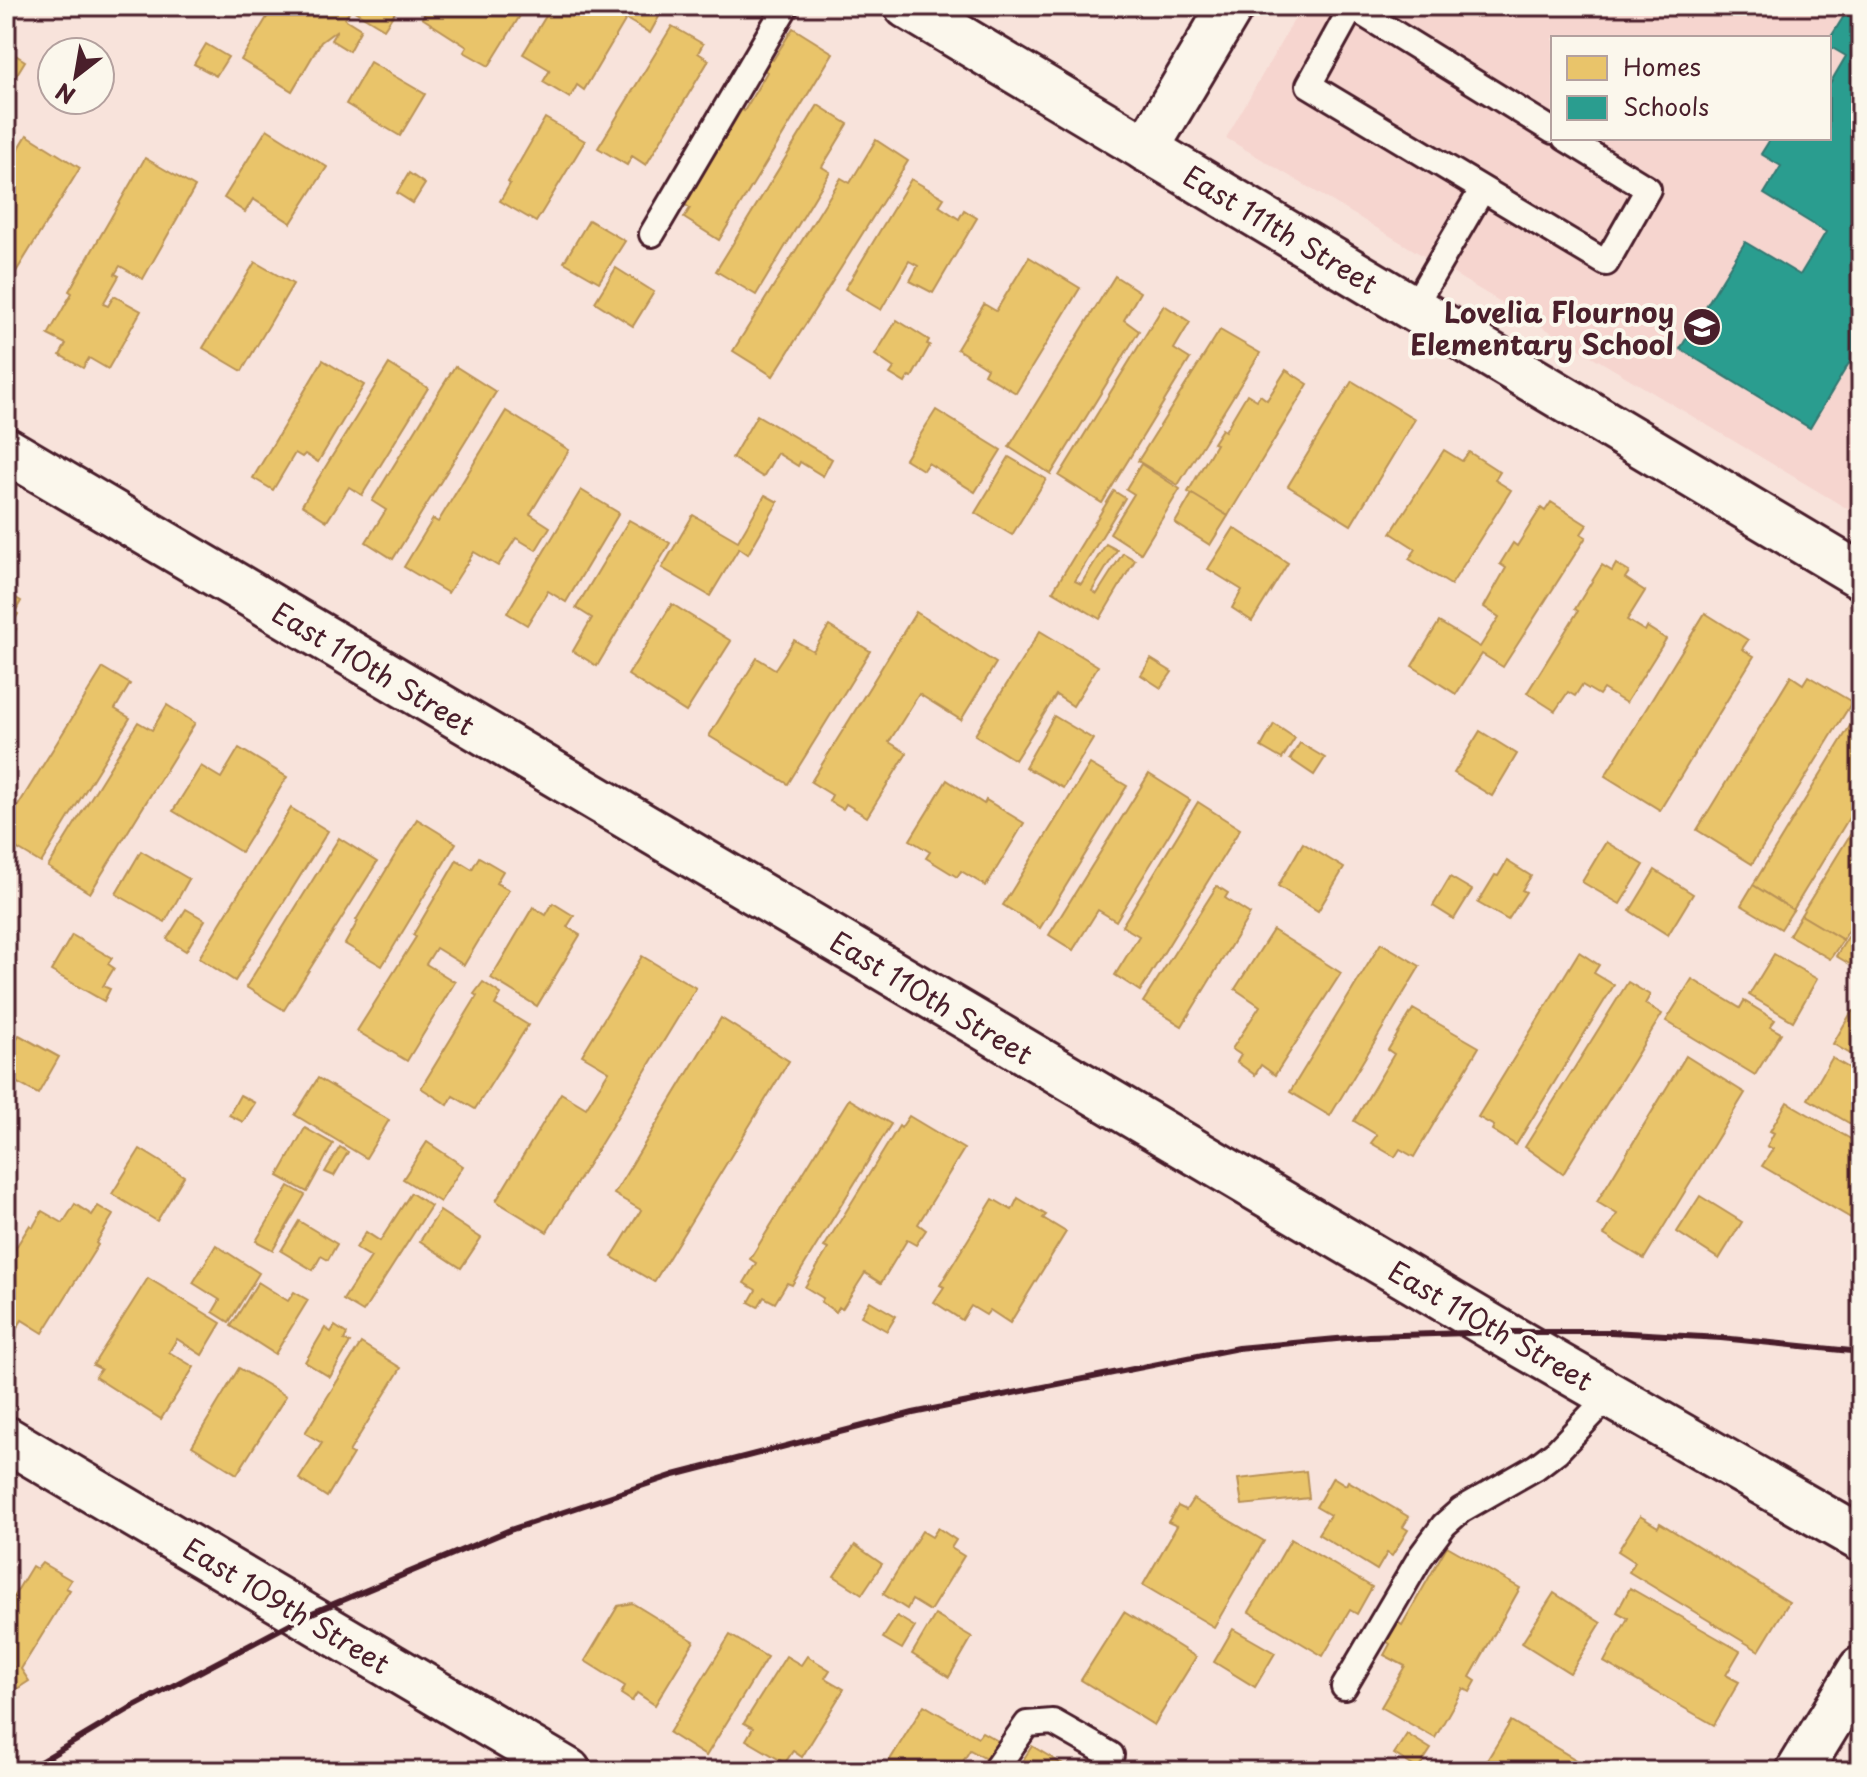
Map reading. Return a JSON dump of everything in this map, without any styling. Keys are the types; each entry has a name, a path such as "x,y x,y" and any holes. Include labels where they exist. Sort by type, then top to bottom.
{"street":[{"name":"East 111th Street","path":"907,6 1861,576"},
{"path":"1146,149 1231,6"},
{"name":"East 110th Street","path":"6,450 1610,1395 1861,1539"},
{"name":"East 109th Street","path":"6,1439 568,1771"},
{"path":"1799,1771 1861,1669"}],"lane":[{"path":"652,234 786,6"},
{"path":"1551,130 1352,7 1309,85 1606,263 1648,189 1568,140"},
{"path":"1413,308 1482,190"},
{"path":"1344,1687 1421,1556 1444,1525 1461,1510 1536,1467 1557,1451 1610,1395"},
{"path":"994,1771 1027,1724 1053,1722 1111,1755"}],"shaded area":[{"name":"Lovelia Flournoy Elementary School","path":"1302,6 1861,6 1861,517 1226,138"}],"building: Homes":[{"path":"279,6 399,6 384,29 351,9 345,19 361,29 349,51 331,40 337,30 321,42 292,91 241,60 272,9 276,11"},
{"path":"429,6 526,6 489,66 464,52 467,47 422,18"},
{"path":"552,6 665,6 650,33 626,19 584,90 577,85 570,98 543,82 550,70 523,54"},
{"path":"672,26 703,44 698,53 709,60 646,165 632,156 627,165 598,148"},
{"path":"793,28 833,53 719,240 684,218 690,208 682,203 732,103 744,111 767,72 761,68 768,57 773,60"},
{"path":"206,44 228,57 216,76 194,64"},
{"path":"6,49 25,61 6,92"},
{"path":"370,62 425,94 400,136 346,104"},
{"path":"818,105 848,124 822,167 830,172 756,295 716,271"},
{"path":"545,118 585,141 536,222 500,201"},
{"path":"267,129 327,167 291,223 253,199 245,212 224,198"},
{"path":"27,135 80,168 6,288 6,170"},
{"path":"876,140 908,161 773,376 733,351 841,178 850,183"},
{"path":"145,158 195,187 143,279 120,266 115,274 119,276 103,304 108,306 114,296 141,311 108,369 89,358 83,368 60,355 66,344 48,335 72,293 69,291"},
{"path":"409,173 425,184 413,203 397,193"},
{"path":"911,179 944,198 939,206 959,219 964,210 977,218 933,293 910,281 918,266 909,261 881,310 845,289"},
{"path":"589,220 625,241 599,282 564,262"},
{"path":"1029,257 1080,288 1016,393 984,374 987,368 957,349 984,304 996,311"},
{"path":"255,262 293,284 242,371 203,348"},
{"path":"616,268 654,292 633,326 595,302"},
{"path":"1115,276 1140,292 1124,320 1139,331 1051,474 1009,447"},
{"path":"1164,305 1190,322 1174,349 1190,359 1102,503 1059,476"},
{"path":"897,320 929,340 927,344 930,345 912,377 909,376 905,383 890,374 894,368 875,355"},
{"path":"1220,330 1260,353 1178,485 1138,461"},
{"path":"323,360 364,385 318,462 305,454 302,457 295,453 273,490 253,478"},
{"path":"389,364 428,388 362,495 349,487 327,521 302,505"},
{"path":"455,366 496,392 393,559 366,542 386,510 372,501"},
{"path":"1286,370 1308,384 1228,516 1188,492 1216,444 1213,443 1222,429 1225,431 1247,394 1257,400 1260,395 1267,400"},
{"path":"1352,381 1415,419 1351,525 1288,486"},
{"path":"936,410 1001,450 975,492 928,463 923,470 905,459"},
{"path":"506,411 569,450 530,514 550,527 536,550 516,538 498,566 474,552 448,593 404,567 433,519 438,522"},
{"path":"757,415 832,459 823,476 777,453 763,477 732,458"},
{"path":"1444,450 1462,461 1469,452 1500,472 1495,480 1511,490 1451,585 1409,559 1416,549 1391,533"},
{"path":"1009,457 1046,479 1012,535 975,513"},
{"path":"1141,464 1180,489 1141,553 1110,533 1134,494 1126,489"},
{"path":"581,490 619,513 566,602 548,591 527,625 507,613"},
{"path":"1114,491 1125,498 1075,581 1081,584 1106,544 1117,550 1092,591 1097,594 1123,553 1135,560 1100,619 1053,591"},
{"path":"1192,494 1228,516 1210,545 1175,523"},
{"path":"765,495 778,502 748,554 739,548 710,596 662,568 693,515 738,541"},
{"path":"1551,502 1587,525 1581,534 1586,537 1503,667 1482,654 1456,694 1412,666 1439,622 1480,647 1499,617 1484,607 1506,568 1500,564 1513,543 1517,546 1541,508 1545,511"},
{"path":"629,520 670,543 597,666 573,651 592,618 576,608"},
{"path":"1234,528 1288,563 1252,621 1232,608 1242,590 1208,569"},
{"path":"1616,564 1629,572 1625,578 1645,591 1627,620 1645,631 1647,627 1666,639 1626,703 1603,689 1599,695 1582,685 1575,696 1568,692 1555,711 1527,693 1578,611 1575,609 1602,565 1612,571"},
{"path":"6,592 21,601 11,627 16,629 6,646"},
{"path":"672,604 731,641 686,712 628,675"},
{"path":"916,612 996,663 961,720 919,694 889,742 907,753 867,817 846,804 843,809 829,801 832,795 811,782"},
{"path":"1705,613 1748,640 1742,649 1754,656 1660,810 1605,776"},
{"path":"829,626 870,651 788,784 709,736 757,658 775,669 794,640 813,651"},
{"path":"1040,631 1098,666 1073,706 1056,695 1015,760 975,735"},
{"path":"1151,659 1172,672 1161,688 1141,675"},
{"path":"103,668 130,684 115,709 130,718 41,863 6,842 6,825"},
{"path":"1791,676 1803,684 1808,676 1852,702 1752,864 1697,830"},
{"path":"167,705 195,723 90,893 48,867 138,722 152,730"},
{"path":"1054,716 1093,739 1063,788 1025,767"},
{"path":"1856,716 1861,719 1861,798 1793,910 1753,885"},
{"path":"1274,724 1295,738 1282,759 1261,747"},
{"path":"1480,731 1517,754 1492,796 1454,773"},
{"path":"1300,743 1325,758 1314,775 1290,759"},
{"path":"239,748 287,777 241,852 173,811 201,766 221,778"},
{"path":"1090,764 1127,786 1040,928 1003,905"},
{"path":"1149,774 1190,800 1116,921 1098,910 1073,950 1049,935"},
{"path":"947,780 984,804 986,800 1024,823 986,886 961,871 957,877 926,858 930,852 910,840"},
{"path":"1198,802 1240,829 1140,991 1115,975 1139,936 1122,926"},
{"path":"291,808 328,831 235,981 199,958"},
{"path":"1861,817 1861,910 1843,940 1801,915"},
{"path":"417,819 456,843 382,966 345,944 356,920"},
{"path":"339,838 377,862 284,1010 246,987"},
{"path":"1606,842 1644,865 1620,904 1582,882"},
{"path":"1303,843 1344,868 1318,911 1278,886"},
{"path":"141,851 189,879 165,922 116,894"},
{"path":"479,857 503,871 496,883 509,890 464,965 436,948 426,964 455,982 407,1061 357,1031 416,937 413,935 457,860 472,869"},
{"path":"1507,861 1531,876 1522,890 1526,892 1508,920 1478,903"},
{"path":"1655,870 1693,894 1668,935 1630,911"},
{"path":"1450,877 1472,890 1454,919 1433,906"},
{"path":"1753,885 1793,910 1781,929 1741,905"},
{"path":"1217,886 1228,893 1225,898 1250,914 1182,1026 1143,1002"},
{"path":"553,903 574,916 567,927 580,935 537,1006 491,978 533,907 546,915"},
{"path":"186,909 205,920 186,951 167,939"},
{"path":"1801,915 1843,940 1830,959 1789,935"},
{"path":"1273,930 1341,973 1275,1075 1261,1065 1255,1075 1237,1062 1241,1055 1232,1049 1260,1006 1235,989"},
{"path":"72,935 112,958 108,964 114,968 103,986 110,989 104,1001 51,971"},
{"path":"1848,937 1861,945 1858,969 1836,956"},
{"path":"1381,943 1420,966 1330,1116 1290,1092"},
{"path":"1579,952 1599,965 1594,973 1614,985 1516,1145 1478,1117"},
{"path":"1774,954 1817,979 1793,1021 1749,995"},
{"path":"642,956 696,988 547,1232 496,1201 561,1093 586,1108 609,1071 582,1055"},
{"path":"1692,979 1740,1008 1744,1001 1775,1020 1770,1027 1781,1033 1755,1075 1666,1021"},
{"path":"483,982 501,994 495,1005 528,1025 475,1109 453,1096 448,1105 421,1088"},
{"path":"1628,982 1650,995 1645,1004 1662,1014 1563,1174 1525,1147"},
{"path":"1413,1009 1479,1047 1414,1157 1400,1149 1395,1157 1371,1143 1377,1135 1354,1121 1394,1054 1388,1050"},
{"path":"1852,1011 1861,1016 1861,1060 1833,1044"},
{"path":"721,1018 789,1061 654,1282 612,1257 641,1210 614,1194"},
{"path":"19,1035 59,1057 38,1094 6,1077 6,1058"},
{"path":"1686,1056 1745,1093 1644,1259 1604,1235 1617,1214 1597,1202"},
{"path":"1832,1058 1861,1075 1861,1130 1808,1099"},
{"path":"318,1078 389,1120 366,1158 295,1115"},
{"path":"240,1095 255,1103 243,1122 229,1115"},
{"path":"849,1099 891,1124 792,1285 787,1283 775,1303 764,1297 758,1307 749,1302 756,1290 744,1283 756,1263 750,1259"},
{"path":"1787,1102 1861,1145 1861,1224 1762,1166 1773,1149 1767,1146 1774,1133 1770,1131"},
{"path":"909,1116 964,1149 918,1224 926,1230 916,1245 907,1240 881,1283 865,1273 842,1309 839,1307 836,1312 821,1302 823,1298 805,1287 828,1249 824,1247 899,1126 901,1128"},
{"path":"305,1128 333,1144 307,1192 278,1176"},
{"path":"427,1142 463,1166 440,1202 403,1179"},
{"path":"340,1147 348,1152 334,1176 325,1172"},
{"path":"140,1149 184,1176 157,1221 112,1194"},
{"path":"289,1186 305,1195 273,1250 256,1241"},
{"path":"411,1193 431,1206 363,1312 343,1300 371,1257 356,1248 366,1232 380,1241"},
{"path":"1700,1196 1742,1222 1719,1259 1677,1232"},
{"path":"1018,1198 1066,1232 1010,1323 990,1310 986,1315 971,1306 962,1320 934,1302 944,1287 940,1285 993,1199 1012,1210"},
{"path":"75,1204 92,1215 98,1206 113,1215 96,1243 98,1245 43,1333 22,1320 14,1333 6,1327 6,1263 42,1211 63,1223"},
{"path":"440,1211 481,1238 461,1268 420,1241"},
{"path":"299,1221 337,1244 328,1260 321,1256 313,1270 281,1251"},
{"path":"216,1245 259,1273 229,1322 213,1312 220,1300 193,1283"},
{"path":"148,1278 221,1323 202,1355 177,1339 169,1352 194,1367 161,1419 95,1377 101,1369 93,1365"},
{"path":"258,1282 288,1301 294,1292 308,1300 275,1354 231,1326"},
{"path":"870,1301 896,1316 887,1331 861,1316"},
{"path":"335,1326 347,1334 344,1340 350,1343 330,1377 305,1362 325,1328 331,1332"},
{"path":"361,1343 401,1368 349,1452 353,1454 327,1497 299,1479 322,1443 305,1433"},
{"path":"239,1368 286,1396 237,1474 192,1446"},
{"path":"1306,1471 1309,1498 1242,1505 1238,1479"},
{"path":"1333,1477 1346,1485 1348,1481 1409,1517 1403,1527 1408,1530 1392,1556 1387,1553 1377,1570 1318,1534 1330,1515 1316,1507"},
{"path":"1193,1499 1264,1541 1214,1627 1143,1585 1177,1526 1168,1522 1178,1506 1186,1510"},
{"path":"1640,1516 1658,1527 1660,1523 1789,1602 1759,1651 1629,1572 1635,1562 1618,1551"},
{"path":"938,1528 956,1540 951,1548 964,1556 930,1611 912,1600 907,1609 883,1594 922,1531 932,1537"},
{"path":"1291,1539 1372,1587 1357,1614 1350,1610 1323,1656 1249,1612"},
{"path":"855,1545 882,1564 862,1594 834,1576"},
{"path":"1447,1546 1520,1588 1470,1677 1476,1681 1470,1692 1463,1688 1435,1738 1381,1707 1405,1666 1384,1655 1390,1644 1383,1639 1394,1620 1402,1625"},
{"path":"42,1563 71,1580 66,1588 70,1590 21,1669 29,1681 6,1696 6,1672 14,1667 6,1662 6,1609 32,1566 37,1569"},
{"path":"1630,1588 1740,1651 1726,1675 1739,1682 1714,1725 1604,1662 1628,1618 1617,1612"},
{"path":"1554,1593 1601,1623 1570,1673 1522,1643"},
{"path":"632,1603 694,1641 655,1705 637,1693 632,1701 621,1694 625,1686 585,1661 618,1606"},
{"path":"1124,1612 1196,1657 1154,1725 1081,1680"},
{"path":"935,1615 972,1637 949,1677 912,1654"},
{"path":"897,1616 915,1627 902,1649 883,1638"},
{"path":"1233,1629 1275,1653 1255,1687 1214,1662"},
{"path":"730,1635 767,1657 706,1756 669,1733"},
{"path":"786,1656 801,1665 807,1656 830,1670 825,1678 844,1689 802,1757 793,1751 785,1763 746,1740 753,1728 744,1723"},
{"path":"924,1705 978,1737 982,1732 998,1741 986,1759 970,1750 957,1771 883,1771"},
{"path":"1511,1721 1595,1771 1490,1771 1483,1767"},
{"path":"1407,1734 1431,1749 1418,1769 1394,1754"},
{"path":"1032,1746 1072,1770 1075,1765 1086,1771 1016,1771"}],"building: Schools":[{"path":"1850,6 1861,6 1861,370 1849,363 1810,428 1680,349 1745,242 1800,275 1826,232 1764,194 1781,166 1761,154 1770,140 1831,140 1831,82 1846,56 1831,47 1831,37"}],"railway":[{"path":"25,1771 129,1709 305,1616 510,1530 674,1475 913,1413 1238,1348 1369,1336 1611,1332 1721,1338 1861,1352"}],"place":[{"name":"Lovelia Flournoy Elementary School","path":"1702,327"}]}
